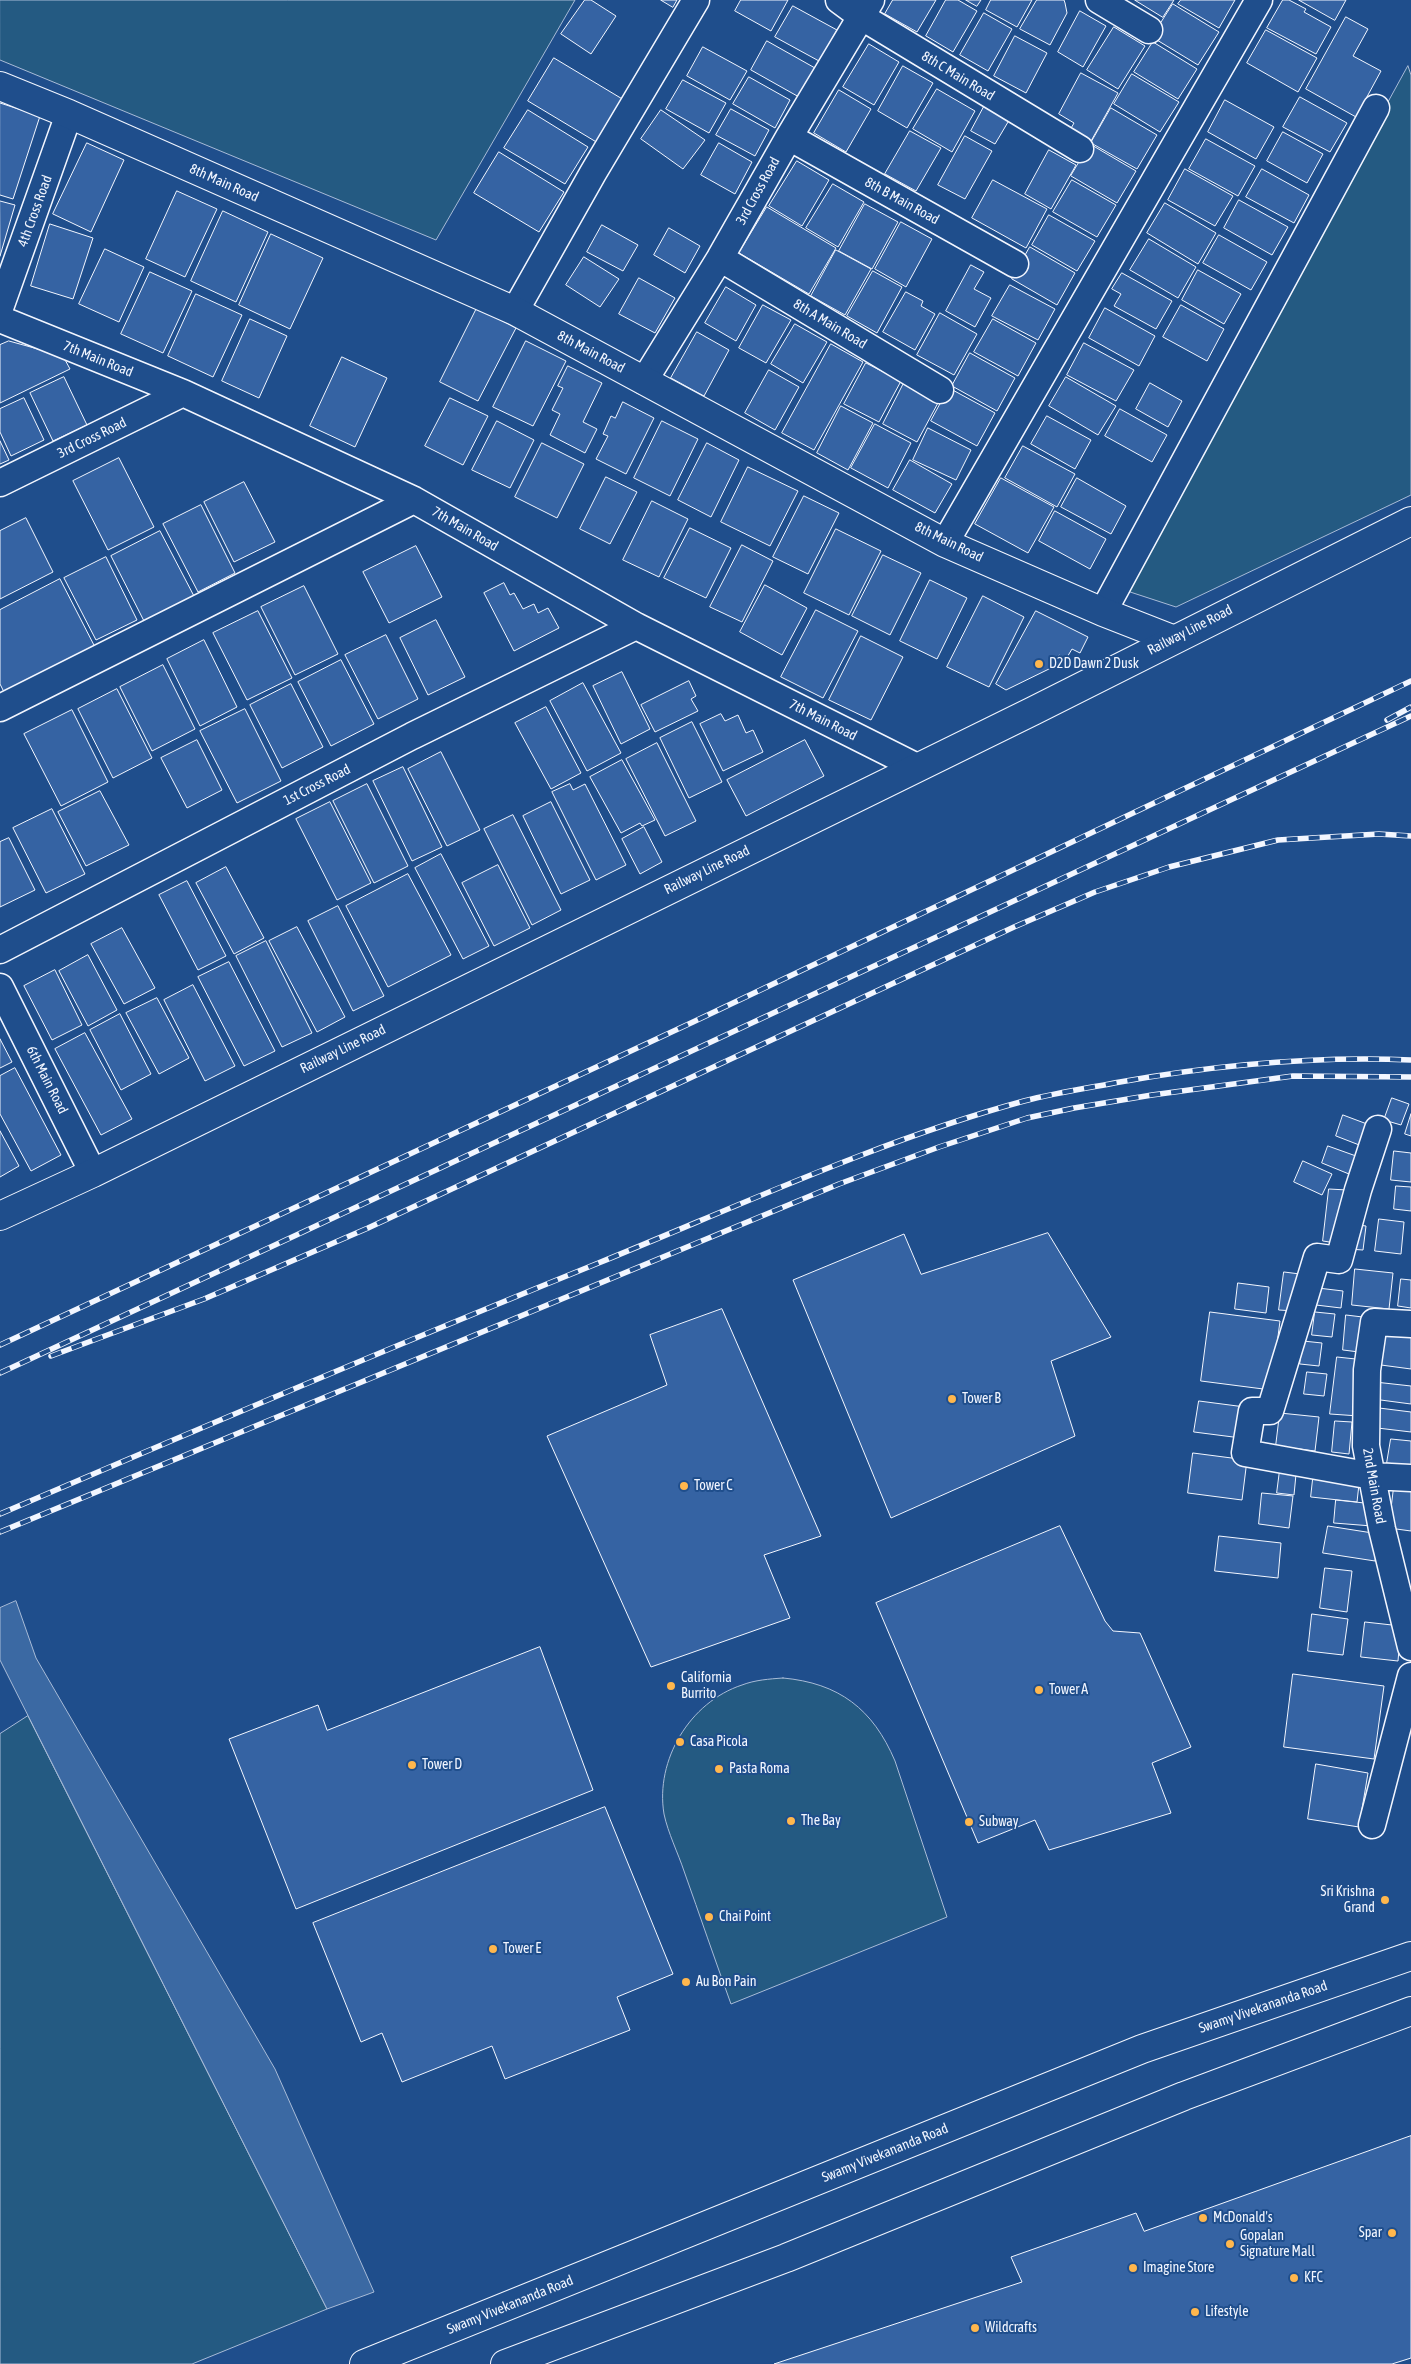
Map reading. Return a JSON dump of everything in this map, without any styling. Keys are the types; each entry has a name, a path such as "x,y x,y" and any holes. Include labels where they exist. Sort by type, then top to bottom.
{"main road":[{"name":"8th Main Road","path":"0,86 69,114 515,311 945,543 1103,612 1172,639"},
{"name":"Railway Line Road","path":"0,1216 93,1173 1411,521"},
{"name":"Swamy Vivekananda Road","path":"364,2364 1142,2049 1411,1956"},
{"path":"505,2364 786,2258 1184,2096 1411,2011"}],"street":[{"path":"515,311 593,173 696,0"},
{"name":"8th C Main Road","path":"839,0 866,9 1080,149"},
{"path":"1099,0 1149,30"},
{"path":"945,543 1259,0"},
{"name":"3rd Cross Road","path":"644,381 720,258 866,9"},
{"path":"1103,612 1376,108"},
{"name":"4th Cross Road","path":"0,308 69,114"},
{"name":"8th B Main Road","path":"789,138 1015,264"},
{"name":"8th A Main Road","path":"720,258 940,390"},
{"name":"7th Main Road","path":"0,319 183,393 414,500 636,626 917,767"},
{"name":"3rd Cross Road","path":"0,483 183,393"},
{"path":"0,708 414,500"},
{"name":"1st Cross Road","path":"0,950 403,740 636,626"},
{"name":"6th Main Road","path":"0,987 93,1173"},
{"path":"1378,1129 1358,1190 1340,1260 1317,1257 1270,1411 1252,1410 1244,1453 1372,1476 1411,1478"},
{"name":"2nd Main Road","path":"1411,1324 1374,1322 1367,1370 1366,1436 1382,1529 1411,1647"},
{"path":"1372,1825 1411,1676"}],"shaded area":[{"path":"0,0 575,0 436,240 0,60"},
{"path":"1408,66 1411,75 1411,495 1176,607 1121,589"},
{"path":"16,1601 36,1658 275,2069 374,2292 327,2309 0,1660 0,1608"},
{"path":"783,1678 821,1686 837,1693 865,1713 876,1727 895,1761 947,1917 731,2004 664,1814 665,1773 671,1754 680,1736 692,1719 707,1705 723,1693 742,1685 767,1679"},
{"path":"28,1716 327,2309 192,2364 0,2364 0,1734"}],"building":[{"path":"585,0 591,0 616,16 591,54 561,34"},
{"path":"661,0 677,0 673,7"},
{"path":"741,0 788,0 771,31 735,11"},
{"path":"893,0 936,0 917,32 885,14"},
{"path":"946,0 958,0 977,11 953,52 926,36"},
{"path":"966,0 981,0 977,6"},
{"path":"991,0 1032,0 1017,27 986,10"},
{"path":"1037,0 1064,0 1065,3 1067,13 1050,45 1020,29"},
{"path":"1135,0 1174,0 1163,17"},
{"path":"1181,0 1235,0 1219,28 1178,4"},
{"path":"1283,0 1289,0 1306,9 1304,12 1331,27 1316,54 1267,28"},
{"path":"1299,0 1346,0 1335,20"},
{"path":"1173,4 1219,32 1198,65 1152,37"},
{"path":"793,6 837,30 819,61 775,37"},
{"path":"1080,11 1106,26 1083,67 1058,52"},
{"path":"984,13 1012,29 988,71 960,55"},
{"path":"1346,17 1368,29 1353,56 1381,71 1356,117 1306,89"},
{"path":"1114,27 1145,46 1118,89 1087,70"},
{"path":"1266,30 1317,58 1298,92 1247,63"},
{"path":"1015,36 1047,53 1026,93 994,76"},
{"path":"767,41 815,68 799,97 751,70"},
{"path":"1153,42 1197,69 1178,99 1134,72"},
{"path":"869,44 899,62 874,105 843,87"},
{"path":"703,47 747,71 730,100 687,76"},
{"path":"554,58 624,100 598,143 528,101"},
{"path":"903,66 933,83 907,128 878,111"},
{"path":"1081,73 1118,93 1091,141 1070,130 1074,123 1059,114"},
{"path":"1132,74 1179,102 1160,132 1114,104"},
{"path":"749,77 790,100 775,128 733,104"},
{"path":"683,80 726,103 709,133 666,109"},
{"path":"937,89 975,111 952,152 913,129"},
{"path":"839,90 871,109 846,152 814,133"},
{"path":"1300,97 1347,123 1330,152 1283,127"},
{"path":"1225,100 1274,127 1256,159 1208,132"},
{"path":"0,103 40,116 13,199 0,195"},
{"path":"986,103 1011,117 995,144 971,131"},
{"path":"1111,108 1157,135 1137,169 1091,143"},
{"path":"731,109 769,130 755,156 716,135"},
{"path":"528,110 588,147 565,184 504,148"},
{"path":"661,110 705,140 683,169 641,139"},
{"path":"910,131 941,148 916,191 885,174"},
{"path":"1283,132 1323,154 1307,183 1267,161"},
{"path":"965,136 992,151 965,199 938,185"},
{"path":"1206,139 1255,166 1238,196 1189,169"},
{"path":"87,143 124,160 91,232 53,214"},
{"path":"719,143 752,162 735,194 701,175"},
{"path":"1090,144 1136,171 1117,203 1071,176"},
{"path":"1049,150 1076,165 1051,209 1025,194"},
{"path":"499,152 564,192 539,232 474,193"},
{"path":"797,161 829,180 802,226 769,206"},
{"path":"1185,169 1233,196 1215,226 1168,200"},
{"path":"1262,169 1309,195 1294,223 1246,197"},
{"path":"993,180 1047,209 1026,248 972,218"},
{"path":"1072,180 1116,205 1097,237 1053,212"},
{"path":"833,184 864,202 838,247 806,228"},
{"path":"177,191 217,209 185,277 146,259"},
{"path":"1239,200 1288,227 1272,255 1224,228"},
{"path":"0,201 15,205 0,256"},
{"path":"1165,203 1216,233 1198,264 1147,233"},
{"path":"865,204 898,222 872,269 839,251"},
{"path":"767,207 836,248 809,294 739,253"},
{"path":"223,211 268,232 236,302 191,281"},
{"path":"1049,215 1095,241 1077,271 1032,245"},
{"path":"901,222 932,239 906,287 875,269"},
{"path":"50,224 93,238 73,299 31,286"},
{"path":"602,225 638,245 623,271 587,252"},
{"path":"669,228 700,246 685,273 654,255"},
{"path":"271,234 323,258 290,329 239,305"},
{"path":"1219,235 1267,262 1251,290 1203,263"},
{"path":"1149,239 1196,267 1178,298 1130,270"},
{"path":"1030,247 1075,273 1057,305 1012,279"},
{"path":"105,249 144,267 119,322 79,304"},
{"path":"836,250 871,269 845,315 811,296"},
{"path":"584,257 619,279 600,307 566,285"},
{"path":"971,265 984,272 974,289 991,298 975,327 946,311"},
{"path":"1198,270 1241,294 1224,324 1182,300"},
{"path":"873,271 902,287 877,333 847,316"},
{"path":"150,272 192,291 163,353 121,334"},
{"path":"1122,273 1172,301 1156,329 1114,306 1121,294 1112,289"},
{"path":"639,278 675,298 655,333 619,314"},
{"path":"1010,285 1055,309 1038,340 992,316"},
{"path":"726,287 756,305 736,341 705,323"},
{"path":"906,292 923,301 921,306 935,314 915,350 883,332"},
{"path":"196,294 242,315 213,377 168,356"},
{"path":"763,305 791,320 766,363 739,348"},
{"path":"1181,305 1224,329 1207,361 1163,337"},
{"path":"477,308 516,328 478,401 440,382"},
{"path":"1105,308 1155,336 1139,366 1089,338"},
{"path":"940,313 977,334 954,375 917,355"},
{"path":"250,319 287,336 259,398 222,381"},
{"path":"993,319 1036,343 1018,376 974,352"},
{"path":"795,324 827,342 803,383 771,364"},
{"path":"697,332 729,350 704,396 671,378"},
{"path":"9,341 63,356 70,369 0,403 0,345"},
{"path":"526,341 566,361 533,426 493,407"},
{"path":"1084,343 1134,370 1116,401 1067,375"},
{"path":"831,344 863,362 814,450 782,433"},
{"path":"970,353 1015,378 997,411 952,386"},
{"path":"342,357 387,378 355,447 310,426"},
{"path":"866,363 901,381 879,422 844,404"},
{"path":"568,366 602,383 583,422 597,429 585,453 550,435 560,414 552,410 563,388 558,386"},
{"path":"769,370 799,387 775,430 745,413"},
{"path":"64,377 87,425 53,441 30,393"},
{"path":"1066,377 1116,406 1098,435 1049,406"},
{"path":"904,383 939,401 917,442 883,424"},
{"path":"1150,383 1182,401 1168,427 1136,409"},
{"path":"949,388 995,413 977,446 931,421"},
{"path":"24,398 44,440 11,456 0,432 0,409"},
{"path":"450,398 488,416 463,465 425,446"},
{"path":"623,402 654,418 626,474 596,459 608,436 603,434 611,416 615,418"},
{"path":"841,406 873,423 848,470 817,453"},
{"path":"1120,409 1167,435 1152,462 1105,436"},
{"path":"1047,416 1091,440 1075,469 1031,444"},
{"path":"497,421 534,440 510,488 472,470"},
{"path":"662,421 698,439 670,496 634,478"},
{"path":"875,424 911,443 888,488 851,468"},
{"path":"928,428 971,450 956,480 913,460"},
{"path":"0,441 9,460 0,464"},
{"path":"542,443 584,464 557,518 515,497"},
{"path":"707,443 739,460 711,517 678,500"},
{"path":"1023,446 1075,474 1057,507 1005,478"},
{"path":"119,458 154,527 108,550 73,481"},
{"path":"910,460 952,484 935,513 893,490"},
{"path":"748,467 798,491 770,546 721,522"},
{"path":"606,477 637,492 610,544 580,529"},
{"path":"1001,478 1054,507 1028,553 975,524"},
{"path":"1077,478 1126,506 1111,534 1061,507"},
{"path":"244,482 275,542 234,562 204,502"},
{"path":"804,496 839,513 808,574 773,557"},
{"path":"652,501 688,519 659,577 623,560"},
{"path":"201,505 235,573 198,592 163,524"},
{"path":"1055,511 1106,539 1090,569 1039,541"},
{"path":"26,518 53,572 0,599 0,531"},
{"path":"690,528 731,548 706,598 664,578"},
{"path":"836,529 881,551 849,615 804,593"},
{"path":"160,531 195,598 145,623 111,556"},
{"path":"742,545 773,561 742,622 710,607"},
{"path":"416,546 442,597 389,623 363,572"},
{"path":"883,555 921,573 890,635 852,616"},
{"path":"106,557 137,620 96,640 64,578"},
{"path":"60,579 97,651 6,696 0,684 0,610"},
{"path":"930,580 967,598 937,659 900,641"},
{"path":"504,583 510,595 514,593 523,609 534,604 538,613 548,608 559,628 514,651 484,593"},
{"path":"765,585 807,608 782,655 740,632"},
{"path":"304,586 338,654 295,675 261,607"},
{"path":"983,596 1024,617 989,687 947,667"},
{"path":"816,610 858,631 823,698 781,677"},
{"path":"258,611 292,678 247,700 213,633"},
{"path":"1036,611 1088,637 1080,653 1072,649 1066,659 1059,655 1053,667 1006,690 996,684"},
{"path":"436,620 465,677 428,695 400,638"},
{"path":"386,635 418,699 378,719 345,655"},
{"path":"861,636 903,657 871,720 829,700"},
{"path":"204,640 237,707 200,726 167,659"},
{"path":"341,660 374,724 331,746 298,682"},
{"path":"163,665 195,729 152,751 120,687"},
{"path":"622,672 650,729 621,744 593,686"},
{"path":"689,681 696,696 691,699 698,711 655,732 641,705"},
{"path":"583,683 621,753 587,771 550,701"},
{"path":"291,684 323,747 282,768 250,705"},
{"path":"117,689 152,758 113,778 78,709"},
{"path":"546,707 581,773 551,789 515,723"},
{"path":"245,709 281,781 237,803 200,731"},
{"path":"72,710 108,782 61,806 24,734"},
{"path":"721,714 725,721 738,715 746,733 753,730 763,752 723,771 700,724"},
{"path":"692,722 722,782 689,798 660,738"},
{"path":"197,740 222,790 187,808 161,758"},
{"path":"805,740 824,776 746,816 727,780"},
{"path":"657,743 696,821 665,836 626,759"},
{"path":"441,752 480,830 447,846 408,769"},
{"path":"622,760 655,820 642,826 640,823 621,833 590,777"},
{"path":"403,767 442,847 412,861 373,781"},
{"path":"367,784 408,866 374,883 333,801"},
{"path":"570,784 573,790 585,784 626,865 596,880 552,792"},
{"path":"100,791 129,845 86,866 58,812"},
{"path":"330,802 371,883 337,900 296,819"},
{"path":"551,802 590,880 561,894 523,816"},
{"path":"52,809 85,874 46,893 13,828"},
{"path":"513,815 561,910 532,925 484,829"},
{"path":"644,827 662,862 640,874 622,839"},
{"path":"9,838 35,890 0,907 0,842"},
{"path":"441,854 489,946 463,959 415,868"},
{"path":"498,865 530,928 494,946 462,883"},
{"path":"226,867 264,938 234,954 196,883"},
{"path":"408,874 451,955 388,987 346,906"},
{"path":"187,881 226,956 198,970 159,895"},
{"path":"338,906 384,996 353,1011 308,921"},
{"path":"297,927 345,1017 317,1032 269,941"},
{"path":"122,928 155,988 124,1004 91,944"},
{"path":"266,941 312,1033 282,1047 236,956"},
{"path":"88,955 117,1010 88,1026 59,971"},
{"path":"229,962 275,1051 244,1066 198,977"},
{"path":"55,970 82,1025 52,1040 24,986"},
{"path":"193,985 235,1066 205,1081 164,1000"},
{"path":"157,998 189,1058 159,1074 126,1013"},
{"path":"120,1014 151,1074 121,1090 90,1030"},
{"path":"85,1033 132,1119 101,1135 55,1049"},
{"path":"0,1039 12,1062 0,1068"},
{"path":"15,1068 61,1155 31,1171 0,1114 0,1076"},
{"path":"1392,1098 1409,1104 1401,1125 1384,1120"},
{"path":"1411,1114 1411,1136 1405,1134"},
{"path":"1343,1115 1375,1127 1367,1148 1336,1136"},
{"path":"0,1131 19,1166 0,1177"},
{"path":"1328,1146 1356,1156 1349,1174 1322,1163"},
{"path":"1394,1151 1411,1153 1411,1182 1391,1180"},
{"path":"1303,1161 1332,1174 1322,1195 1294,1182"},
{"path":"1396,1186 1411,1187 1411,1211 1394,1209"},
{"path":"1329,1189 1347,1190 1342,1244 1323,1241"},
{"path":"1379,1219 1404,1222 1401,1254 1375,1251"},
{"path":"1351,1224 1366,1226 1363,1250 1348,1249"},
{"name":"Tower B","path":"1048,1233 1111,1337 1051,1361 1075,1436 891,1518 793,1280 904,1234 921,1274"},
{"path":"1355,1269 1393,1273 1389,1309 1352,1305"},
{"path":"1284,1272 1300,1274 1295,1311 1279,1310"},
{"path":"1401,1279 1411,1280 1411,1308 1398,1306"},
{"path":"1238,1283 1269,1287 1266,1313 1235,1309"},
{"path":"1318,1288 1343,1291 1341,1308 1316,1305"},
{"name":"Tower C","path":"722,1309 821,1536 764,1555 790,1618 651,1667 547,1436 667,1385 650,1335"},
{"path":"1210,1312 1280,1321 1271,1390 1201,1381"},
{"path":"1315,1312 1335,1314 1332,1337 1312,1335"},
{"path":"1346,1315 1371,1318 1367,1353 1343,1350"},
{"path":"1385,1330 1411,1334 1411,1369 1381,1365"},
{"path":"1303,1341 1322,1343 1319,1366 1300,1364"},
{"path":"1337,1357 1365,1360 1359,1416 1330,1414"},
{"path":"1307,1372 1327,1374 1324,1396 1304,1394"},
{"path":"1375,1382 1411,1386 1411,1404 1373,1399"},
{"path":"1199,1401 1245,1407 1241,1438 1194,1432"},
{"path":"1371,1407 1411,1412 1411,1432 1369,1427"},
{"path":"1280,1413 1319,1417 1315,1451 1276,1446"},
{"path":"1335,1421 1352,1422 1349,1454 1332,1452"},
{"path":"1391,1439 1411,1441 1411,1466 1387,1463"},
{"path":"1193,1453 1247,1460 1242,1500 1188,1493"},
{"path":"1281,1462 1297,1464 1294,1495 1277,1493"},
{"path":"1314,1470 1360,1475 1357,1502 1311,1497"},
{"path":"1395,1479 1411,1481 1411,1531 1389,1528"},
{"path":"1262,1493 1293,1496 1289,1528 1259,1524"},
{"path":"1336,1500 1374,1504 1372,1526 1334,1523"},
{"name":"Tower A","path":"1060,1526 1105,1621 1113,1631 1140,1633 1191,1747 1152,1763 1171,1813 1049,1850 1035,1820 978,1843 876,1603"},
{"path":"1328,1526 1379,1534 1375,1561 1323,1553"},
{"path":"1219,1536 1281,1543 1278,1578 1215,1571"},
{"path":"1325,1568 1352,1571 1347,1612 1320,1608"},
{"path":"1312,1614 1348,1619 1343,1655 1308,1651"},
{"path":"1365,1622 1401,1626 1398,1661 1361,1657"},
{"name":"Tower D","path":"540,1647 593,1790 296,1909 229,1739 318,1705 327,1730"},
{"path":"1293,1674 1384,1686 1374,1759 1284,1747"},
{"path":"1316,1764 1368,1773 1359,1827 1308,1819"},
{"name":"Tower E","path":"605,1807 673,1974 617,1997 630,2030 505,2079 492,2046 402,2082 382,2033 361,2042 313,1923"},
{"name":"Gopalan Signature Mall","path":"1411,2136 1411,2358 1392,2364 774,2364 1022,2282 1011,2257 1136,2213 1144,2231"}],"railway":[{"path":"0,1345 693,1022 1411,681"},
{"path":"1387,720 1411,707"},
{"path":"0,1373 1411,716"},
{"path":"51,1356 204,1299 368,1228 1014,927 1095,892 1169,867 1278,840 1379,834 1411,836"},
{"path":"0,1514 372,1356 808,1176 916,1135 970,1117 1048,1095 1192,1071 1265,1063 1338,1059 1411,1060"},
{"path":"0,1532 839,1184 939,1147 1027,1118 1152,1095 1293,1076 1411,1077"}],"place":[{"name":"D2D Dawn 2 Dusk","path":"1039,664"},
{"name":"Tower B","path":"952,1399"},
{"name":"Tower C","path":"684,1486"},
{"name":"California Burrito","path":"671,1686"},
{"name":"Tower A","path":"1039,1690"},
{"name":"Casa Picola","path":"680,1742"},
{"name":"Tower D","path":"412,1765"},
{"name":"Pasta Roma","path":"719,1769"},
{"name":"The Bay","path":"791,1821"},
{"name":"Subway","path":"969,1822"},
{"name":"Sri Krishna Grand","path":"1385,1900"},
{"name":"Chai Point","path":"709,1917"},
{"name":"Tower E","path":"493,1949"},
{"name":"Au Bon Pain","path":"686,1982"},
{"name":"McDonald's","path":"1203,2218"},
{"name":"Spar","path":"1392,2233"},
{"name":"Gopalan Signature Mall","path":"1230,2244"},
{"name":"Imagine Store","path":"1133,2268"},
{"name":"KFC","path":"1294,2278"},
{"name":"Lifestyle","path":"1195,2312"},
{"name":"Wildcrafts","path":"975,2328"}]}
